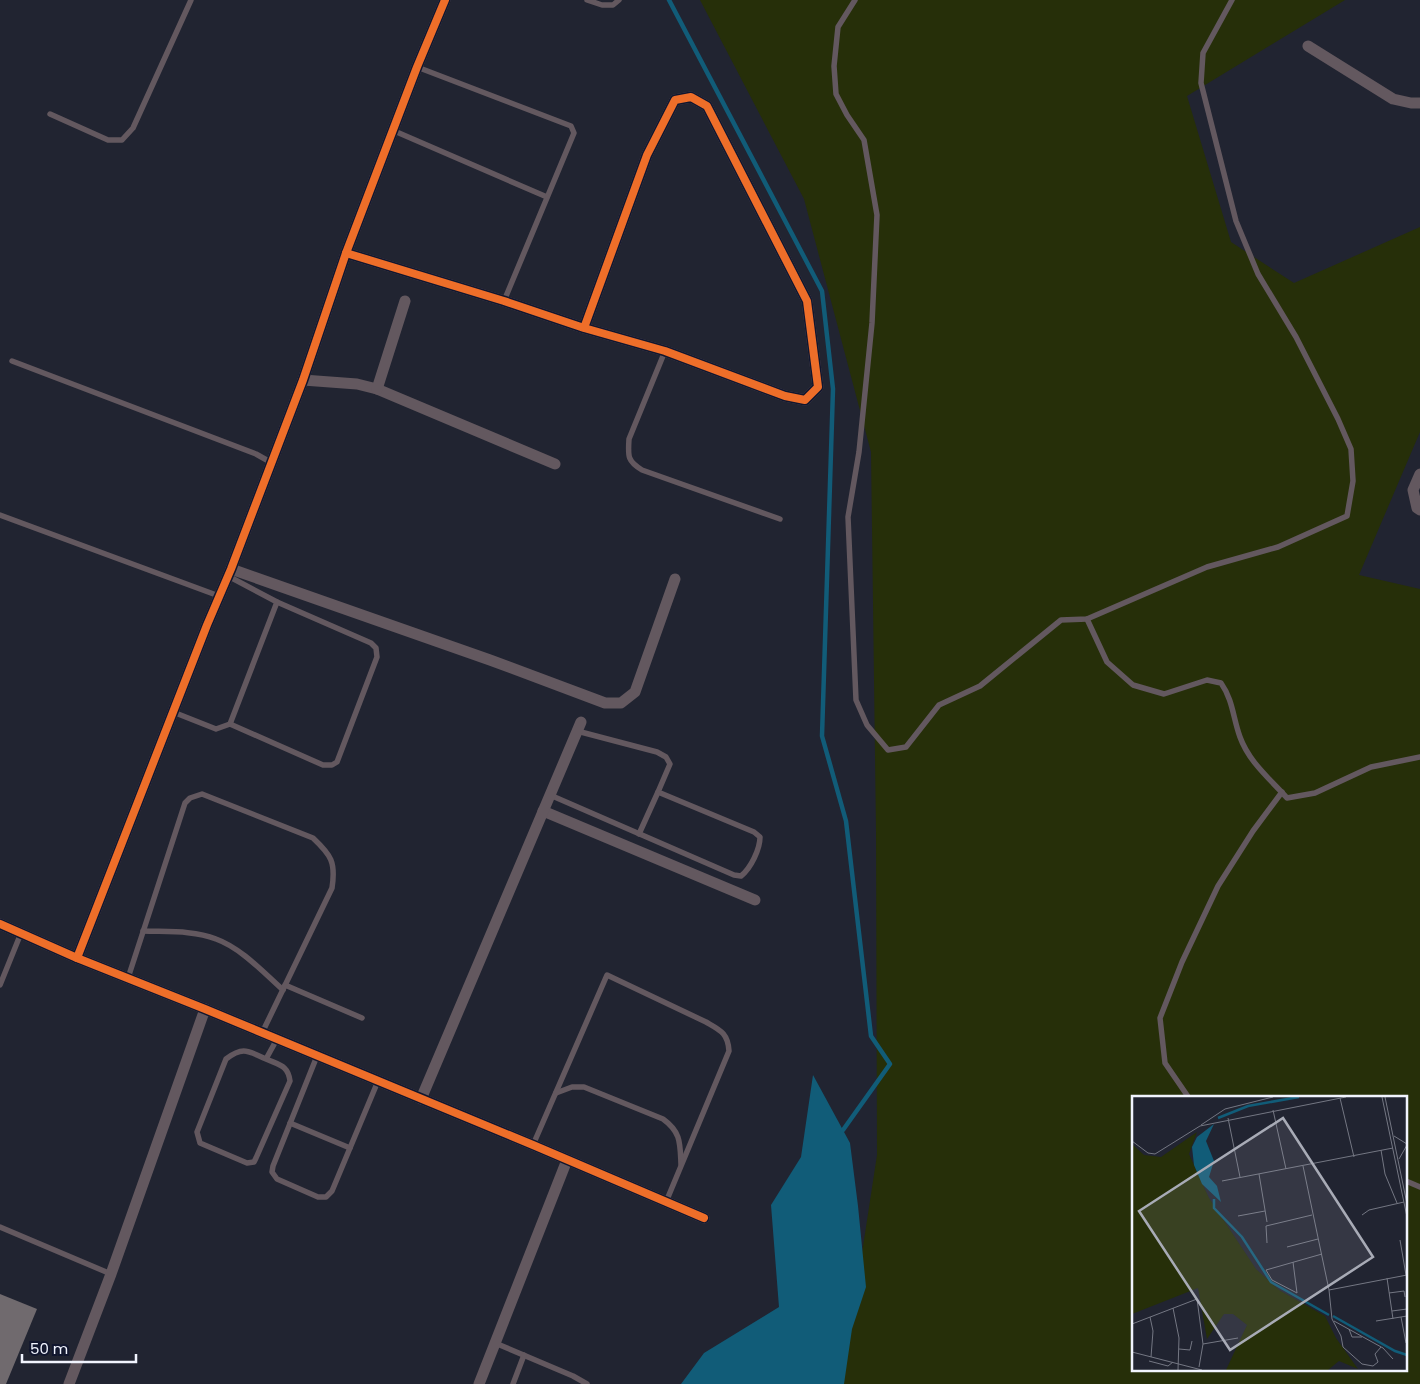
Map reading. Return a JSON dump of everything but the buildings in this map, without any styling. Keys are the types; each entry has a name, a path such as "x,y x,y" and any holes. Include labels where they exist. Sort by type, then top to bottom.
{"street":[{"path":"77,958 172,712 272,463 303,380 346,253 392,130 445,0"},
{"path":"1308,46 1393,99 1420,103"},
{"path":"346,253 504,301 584,328 665,351 785,396 805,400 818,387 807,301 707,106 691,97 674,100 647,155 584,328"},
{"path":"377,389 405,301"},
{"path":"303,380 357,384 377,389 554,464"},
{"path":"1420,474 1412,490 1417,508 1420,510"},
{"path":"229,572 490,660 605,703 621,703 635,692 675,579"},
{"path":"421,1099 579,727"},
{"path":"543,811 755,900"},
{"path":"0,924 77,958 277,1038 704,1218"},
{"path":"69,1384 111,1274 205,1009"},
{"path":"478,1384 567,1160"}],"lane":[{"path":"50,114 108,140 122,140 134,128 191,0"},
{"path":"587,0 602,5 613,5 618,0"},
{"path":"855,0 838,27 834,66 836,94 847,116 864,140 876,215 871,333 859,452 848,517 856,700 867,725 888,750 906,747 939,705 980,686 1061,620 1087,619 1207,567 1278,547 1347,516 1353,481 1351,449 1338,419 1296,337 1258,274 1236,221 1201,82 1203,53 1232,0"},
{"path":"417,67 571,126 574,133 504,301"},
{"path":"392,130 547,197"},
{"path":"665,351 629,439 628,454 632,464 642,470 780,519"},
{"path":"12,361 256,454 272,463"},
{"path":"0,516 219,596"},
{"path":"172,712 216,729 230,724 323,765 332,765 336,762 377,657 376,648 371,643 277,602 229,572"},
{"path":"230,724 277,602"},
{"path":"1087,619 1107,662 1133,685 1164,694 1208,680 1222,683 1233,708 1240,738 1254,764 1288,798 1315,793 1371,767 1420,757"},
{"path":"579,727 657,752 666,757 670,764 639,834"},
{"path":"550,795 734,875 742,876 746,872 760,844 760,837 754,832 658,792"},
{"path":"1188,1096 1165,1063 1160,1018 1182,962 1218,886 1253,831 1282,792"},
{"path":"128,978 185,803 190,798 202,794 313,838 333,860 334,876 332,888 262,1033"},
{"path":"143,931 181,932 217,939 250,960 284,987 362,1018"},
{"path":"0,985 21,933"},
{"path":"533,1145 607,975 706,1022 720,1030 728,1039 730,1051 666,1202"},
{"path":"266,1060 277,1038"},
{"path":"245,1050 266,1060 284,1066 289,1072 290,1081 254,1162 247,1163 200,1143 197,1132 226,1059 235,1052 245,1050"},
{"path":"318,1056 272,1172 277,1179 318,1197 326,1197 332,1190 378,1081"},
{"path":"556,1093 572,1087 584,1087 663,1118 672,1126 679,1139 681,1166"},
{"path":"290,1123 350,1148"},
{"path":"1408,1182 1420,1187"},
{"path":"0,1228 111,1274"},
{"path":"495,1343 573,1376 587,1384"},
{"path":"512,1384 524,1355"}],"green space":[{"path":"700,0 1345,0 1187,96 1231,242 1294,283 1420,227 1420,432 1359,575 1420,589 1420,1384 842,1384 877,1155 876,831 871,452 804,199"}],"water":[{"path":"813,1075 850,1143 858,1206 866,1287 852,1329 844,1384 681,1384 704,1353 779,1307 771,1205 801,1157"}],"waterway":[{"path":"669,0 822,291 833,389 822,736 846,821 871,1036 890,1064 843,1130"}],"cycle path":[{"path":"77,958 207,625 231,569 303,380 346,253 417,67 445,0"},
{"path":"346,253 504,301 584,328 665,351 785,396 805,400 818,387 807,301 707,106 691,97 675,100 647,155 584,328"},
{"path":"0,924 77,958 533,1145 704,1218"}]}
